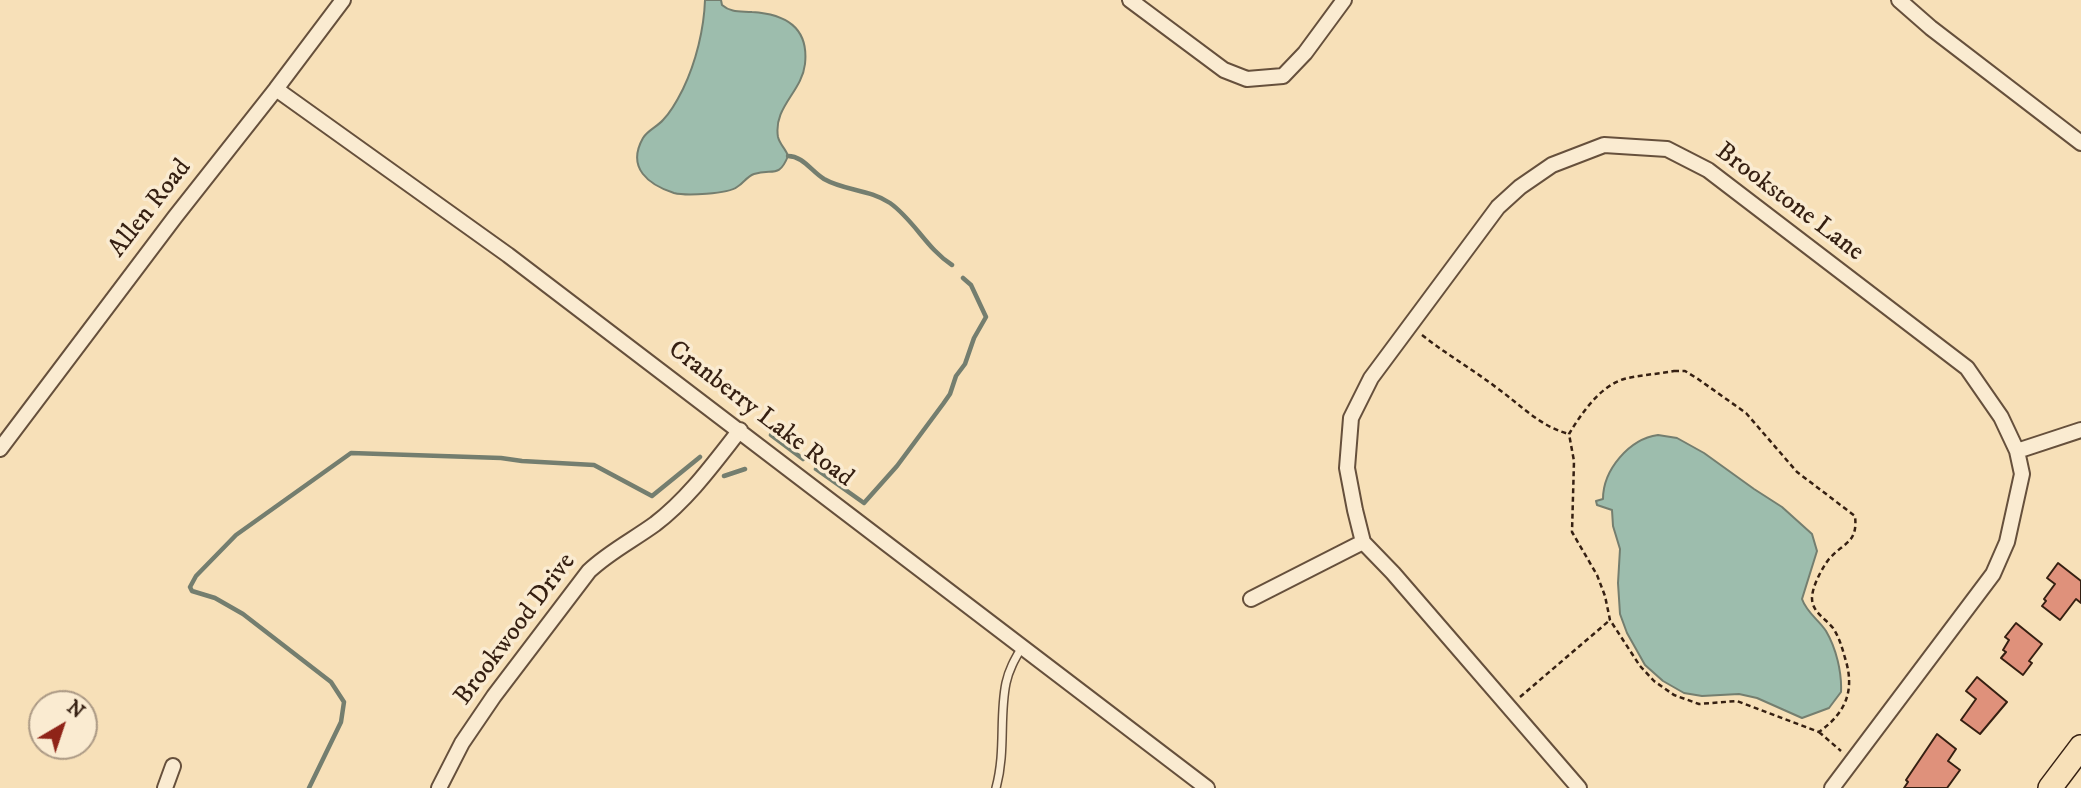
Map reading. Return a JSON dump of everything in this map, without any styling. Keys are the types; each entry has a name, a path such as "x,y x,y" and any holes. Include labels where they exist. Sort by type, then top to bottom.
{"main road":[{"path":"2050,788 2081,747"}],"street":[{"name":"Allen Road","path":"0,449 342,0"},
{"path":"1130,0 1224,70 1247,79 1283,76 1305,53 1345,0"},
{"path":"1899,0 1931,28 2081,143"},
{"name":"Cranberry Lake Road","path":"276,89 509,255 1208,788"},
{"name":"Brookstone Lane","path":"1363,542 1347,468 1351,418 1371,378 1498,206 1552,165 1604,145 1667,149 1709,170 1967,368 2001,417 2017,451 2022,474 2007,542 1993,574 1832,788"},
{"name":"Brookwood Drive","path":"439,788 462,743 494,696 589,571 605,556 656,523 687,496 740,430"},
{"path":"2017,451 2081,430"},
{"path":"1251,599 1363,542 1579,788"},
{"path":"165,788 173,766"}],"lane":[{"path":"996,788 1003,757 1005,685 1010,668 1023,647"}],"path":[{"path":"1410,325 1538,421 1569,434"},
{"path":"1819,732 1838,714 1851,687 1839,639 1832,626 1813,607 1812,595 1829,559 1852,539 1856,527 1855,516 1797,472 1746,413 1685,371 1622,380 1605,389 1578,418 1569,434 1574,461 1572,532 1597,575 1611,620 1640,666 1654,681 1674,695 1699,704 1737,701 1819,732 1854,761"},
{"path":"1509,706 1611,620"}],"shaded area":[{"path":"705,0 721,0 725,8 764,13 792,25 803,41 805,64 799,83 780,117 778,137 788,156 781,168 754,174 737,187 725,191 680,194 665,190 643,174 637,158 638,149 647,133 669,113 688,79 703,22"},
{"path":"1658,435 1677,438 1704,453 1782,507 1812,534 1817,551 1802,599 1826,631 1838,660 1841,692 1829,708 1802,718 1757,698 1739,694 1702,696 1684,693 1663,681 1645,665 1620,614 1620,549 1613,526 1612,510 1597,505 1596,501 1603,499 1604,488 1613,467 1628,449"}],"building":[{"path":"2058,563 2081,581 2081,603 2076,599 2060,620 2042,606 2055,584 2047,578"},
{"path":"2016,623 2042,644 2029,661 2032,663 2023,675 2001,658 2006,652 2003,650 2009,640 2005,637"},
{"path":"1977,677 2007,702 1980,734 1961,720 1976,699 1966,691"},
{"path":"1937,734 1956,749 1948,761 1960,770 1947,788 1904,788 1908,782 1906,780"}],"waterway":[{"path":"788,156 803,161 819,176 832,183 874,195 890,203 935,251 952,265"},
{"path":"816,469 864,503 897,466 950,394 956,376 965,364 974,338 986,317 971,285 963,278"},
{"path":"771,435 803,459"},
{"path":"309,788 341,722 344,702 331,682 243,614 215,598 192,591 190,587 196,576 236,535 351,453 501,458 594,465 652,496 700,457"},
{"path":"724,476 745,469"}]}
